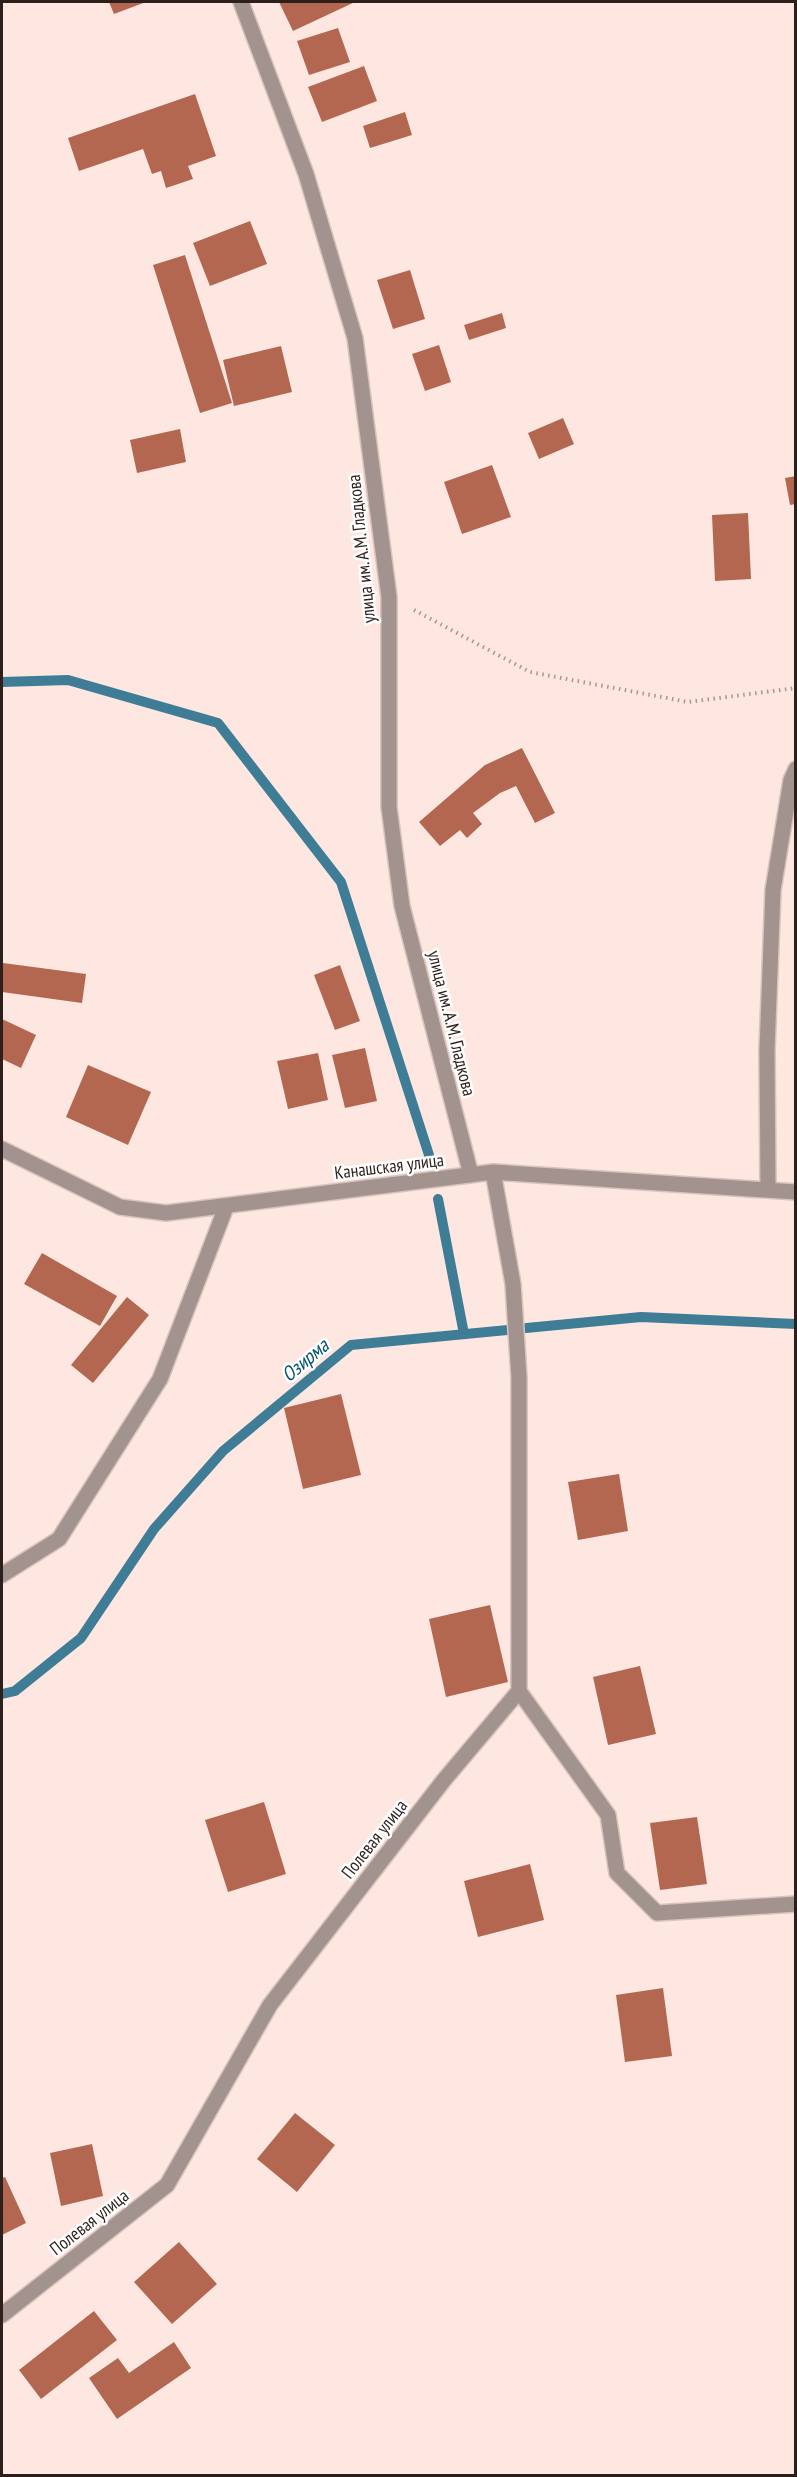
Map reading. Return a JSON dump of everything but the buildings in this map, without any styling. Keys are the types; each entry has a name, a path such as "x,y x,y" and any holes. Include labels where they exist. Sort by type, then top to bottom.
{"street":[{"name":"улица им. А.М. Гладкова","path":"241,2 306,174 355,338 390,597 389,807 402,906 471,1175"},
{"path":"768,1190 767,1050 773,890 791,780 795,770"},
{"name":"Канашская улица","path":"2,1149 120,1207 166,1213 493,1172 795,1192"},
{"path":"493,1172 513,1284 519,1377 519,1691 608,1815 617,1873 657,1912 795,1904"},
{"path":"2,1575 59,1539 160,1379 226,1207"},
{"name":"Полевая улица","path":"2,2315 167,2185 270,2005 444,1780 519,1691"}],"path":[{"path":"390,597 530,672 688,702 795,688"}],"waterway":[{"path":"2,682 68,680 218,723 341,882 429,1155"},
{"path":"438,1199 464,1334"},
{"name":"Озирма","path":"2,1694 15,1691 81,1638 154,1529 223,1451 351,1345 641,1317 796,1324"}]}
